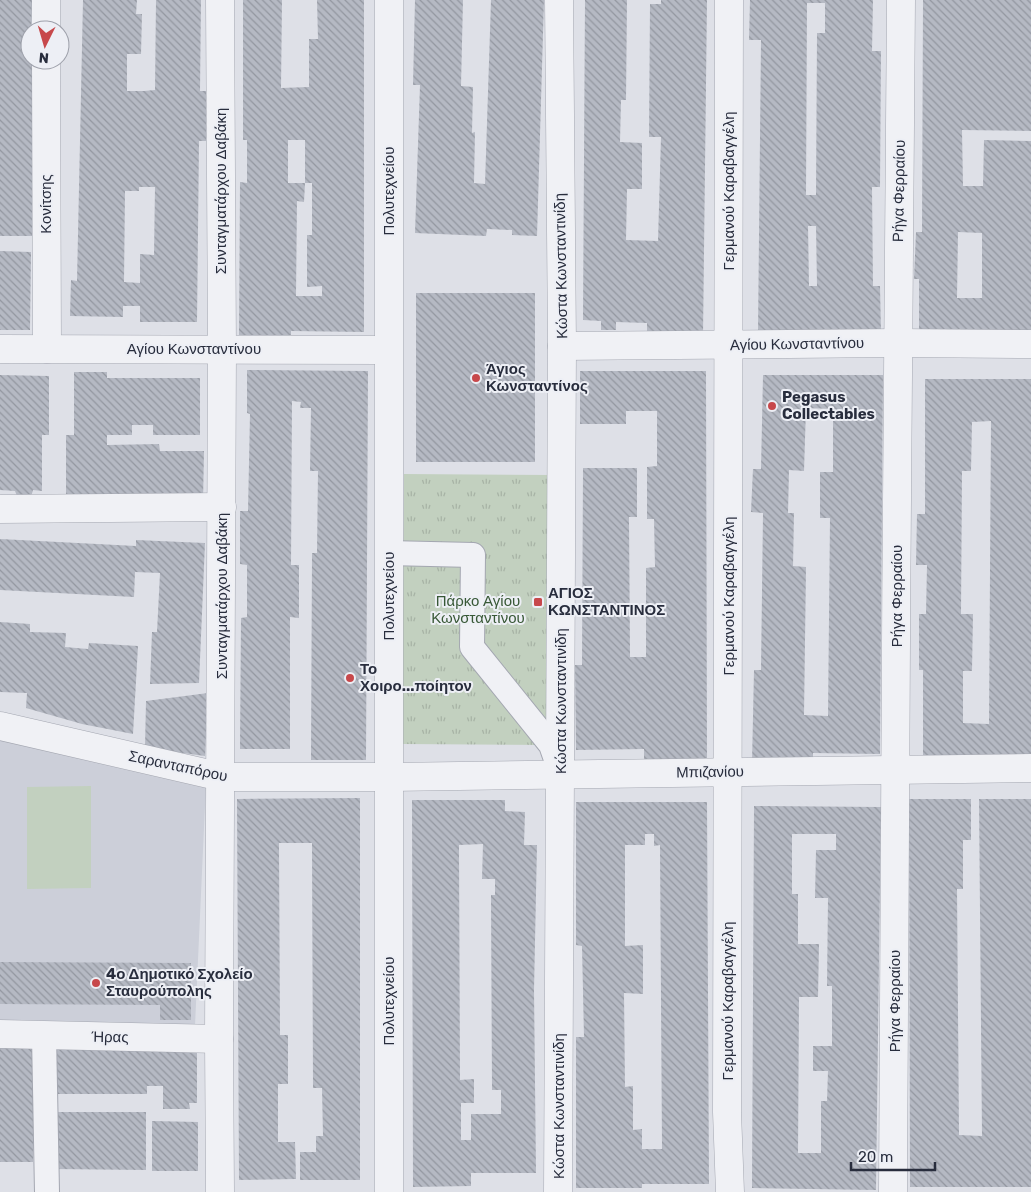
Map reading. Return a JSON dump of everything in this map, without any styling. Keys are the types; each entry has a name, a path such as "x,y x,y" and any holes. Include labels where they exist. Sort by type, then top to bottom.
{"street":[{"path":"46,0 46,20"},
{"name":"Συνταγματάρχου Δαβάκη","path":"220,0 222,349 220,1192"},
{"name":"Πολυτεχνείου","path":"388,1192 390,777 388,553 389,0"},
{"name":"Κώστα Κωνσταντινίδη","path":"558,1192 562,346 559,0"},
{"name":"Γερμανού Καραβαγγέλη","path":"729,0 730,345 727,1112 730,1192"},
{"name":"Ρήγα Φερραίου","path":"893,1192 897,343 901,0"},
{"name":"Κονίτσης","path":"46,70 47,349"},
{"name":"Αγίου Κωνσταντίνου","path":"562,346 897,343 1031,344"},
{"name":"Αγίου Κωνσταντίνου","path":"0,348 388,350"},
{"path":"0,509 222,506"},
{"path":"388,553 473,555 472,647 551,745 561,774"},
{"name":"Σαρανταπόρου","path":"0,726 222,777 390,777"},
{"name":"Μπιζανίου","path":"390,777 1031,768"},
{"name":"Ήρας","path":"0,1034 219,1039"},
{"path":"44,1035 46,1192"}],"shaded area":[{"path":"0,739 206,784 195,1026 0,1025"}],"green space":[{"name":"Πάρκο Αγίου Κωνσταντίνου","path":"404,474 553,475 551,745 402,744"},
{"path":"91,786 91,888 27,889 27,787"}],"building":[{"path":"0,0 32,0 31,20 20,20 20,70 35,70 32,236 0,236"},
{"path":"83,0 137,0 136,14 142,14 141,54 127,54 127,91 144,91 155,90 156,0 201,0 200,91 206,91 206,141 199,141 197,322 140,322 140,306 123,306 123,317 70,316 71,280 77,281","holes":["139,187 155,187 154,255 140,254 140,283 124,282 125,191 139,191"]},
{"path":"243,0 282,0 281,88 309,87 309,39 318,39 317,0 364,0 364,332 291,331 291,335 239,335 240,182 247,183 247,140 243,140","holes":["288,140 305,140 305,183 288,183","305,183 312,183 312,235 307,235 307,287 322,286 322,296 296,296 297,201 304,202"]},
{"path":"415,0 463,0 461,86 473,87 472,133 475,132 474,183 485,184 491,0 544,0 537,236 512,235 512,230 487,229 486,236 415,233 420,85 413,85"},
{"path":"585,0 627,0 626,100 621,100 620,142 642,143 642,189 627,189 626,240 658,241 661,137 649,137 650,4 661,4 661,0 707,0 703,335 647,335 647,323 616,322 616,330 601,330 601,321 583,320"},
{"path":"750,0 873,0 872,51 881,51 880,187 872,187 873,286 880,286 881,333 758,333 761,40 749,40","holes":["807,3 825,3 825,33 817,33 816,195 806,195","808,226 816,226 817,286 809,286"]},
{"path":"923,0 1031,0 1031,131 962,130 963,186 983,186 984,140 1031,141 1031,335 919,334 919,279 914,279 916,232 922,232","holes":["958,232 982,233 982,298 957,298"]},
{"path":"0,251 31,252 30,330 0,330"},
{"name":"Άγιος Κωνσταντίνος","path":"416,293 535,293 535,462 416,462"},
{"path":"247,370 368,371 366,760 311,760 312,553 317,553 318,471 310,471 311,408 300,408 301,402 292,401 291,565 299,565 299,618 290,617 290,749 240,749 241,618 247,617 247,565 240,564 240,511 248,511 250,414 247,413"},
{"path":"580,371 706,371 707,759 644,760 644,749 576,750 575,665 582,665 583,468 637,468 637,517 629,517 630,657 646,657 646,568 655,567 654,519 647,519 647,467 657,466 657,411 626,411 626,424 580,424"},
{"path":"74,372 107,372 107,378 200,378 200,435 153,435 153,425 132,425 132,435 107,435 107,445 159,444 160,451 204,451 203,502 66,496 66,435 74,435"},
{"path":"0,375 49,376 49,435 42,435 42,491 33,490 31,497 17,496 15,491 0,490"},
{"path":"763,375 883,375 880,754 813,753 813,765 752,763 754,670 761,670 763,513 751,512 753,469 761,469","holes":["806,408 833,409 833,472 820,472 820,518 830,518 828,716 804,715 806,567 793,566 794,513 788,513 789,470 804,471"]},
{"path":"925,379 1031,379 1031,757 923,755 923,670 919,670 919,614 926,614 927,565 916,565 917,514 925,514","holes":["991,421 989,724 963,723 963,671 972,671 973,614 961,614 962,471 971,471 972,422"]},
{"path":"0,539 136,546 136,540 205,543 199,683 150,684 152,632 157,632 160,573 135,572 134,597 0,590"},
{"path":"0,622 30,624 30,632 66,633 65,647 88,649 89,643 138,646 133,734 82,724 26,708 27,693 0,692"},
{"path":"208,693 205,756 145,748 146,701"},
{"path":"360,798 360,1180 300,1180 300,1152 316,1152 316,1136 323,1136 322,1088 313,1088 312,843 279,843 280,1035 288,1035 288,1084 278,1084 278,1142 295,1142 296,1179 239,1180 237,799"},
{"path":"909,799 971,799 971,840 963,840 963,889 957,889 959,1135 982,1136 979,799 1031,799 1031,1187 910,1187"},
{"path":"412,800 505,800 505,811 525,812 524,845 537,845 534,990 536,1173 471,1173 471,1186 413,1187","holes":["483,844 482,879 495,879 495,895 491,895 492,1090 501,1090 501,1114 471,1114 471,1140 461,1140 461,1103 474,1103 474,1079 460,1080 459,845"]},
{"path":"576,802 707,802 709,1184 642,1184 642,1188 576,1188 576,1037 584,1037 582,946 576,945","holes":["645,834 654,834 654,846 660,845 662,1149 642,1149 642,1129 633,1130 633,1086 625,1087 624,993 643,994 643,945 625,946 625,845 645,845"]},
{"path":"754,806 881,807 876,1190 752,1188","holes":["792,834 836,834 836,850 816,850 815,898 828,898 827,986 832,986 832,1046 813,1046 813,1071 828,1071 827,1101 821,1101 821,1153 798,1153 799,997 818,997 819,944 798,944 798,894 792,894"]},
{"name":"4ο Δημοτικό Σχολείο Σταυρούπολης","path":"0,962 191,963 191,1020 160,1020 160,1005 0,1004"},
{"path":"0,1048 33,1048 33,1162 0,1162"},
{"path":"52,1048 197,1049 197,1103 189,1103 190,1109 163,1109 163,1086 147,1086 147,1094 52,1094"},
{"path":"52,1112 146,1112 146,1170 52,1169"},
{"path":"152,1121 198,1122 198,1171 152,1171"}],"place":[{"name":"Άγιος Κωνσταντίνος","path":"476,378"},
{"name":"Pegasus Collectables","path":"772,406"},
{"name":"ΑΓΙΟΣ ΚΩΝΣΤΑΝΤΙΝΟΣ","path":"538,602"},
{"name":"Το Χοιρο...ποίητον","path":"350,678"},
{"name":"4ο Δημοτικό Σχολείο Σταυρούπολης","path":"96,983"}]}
